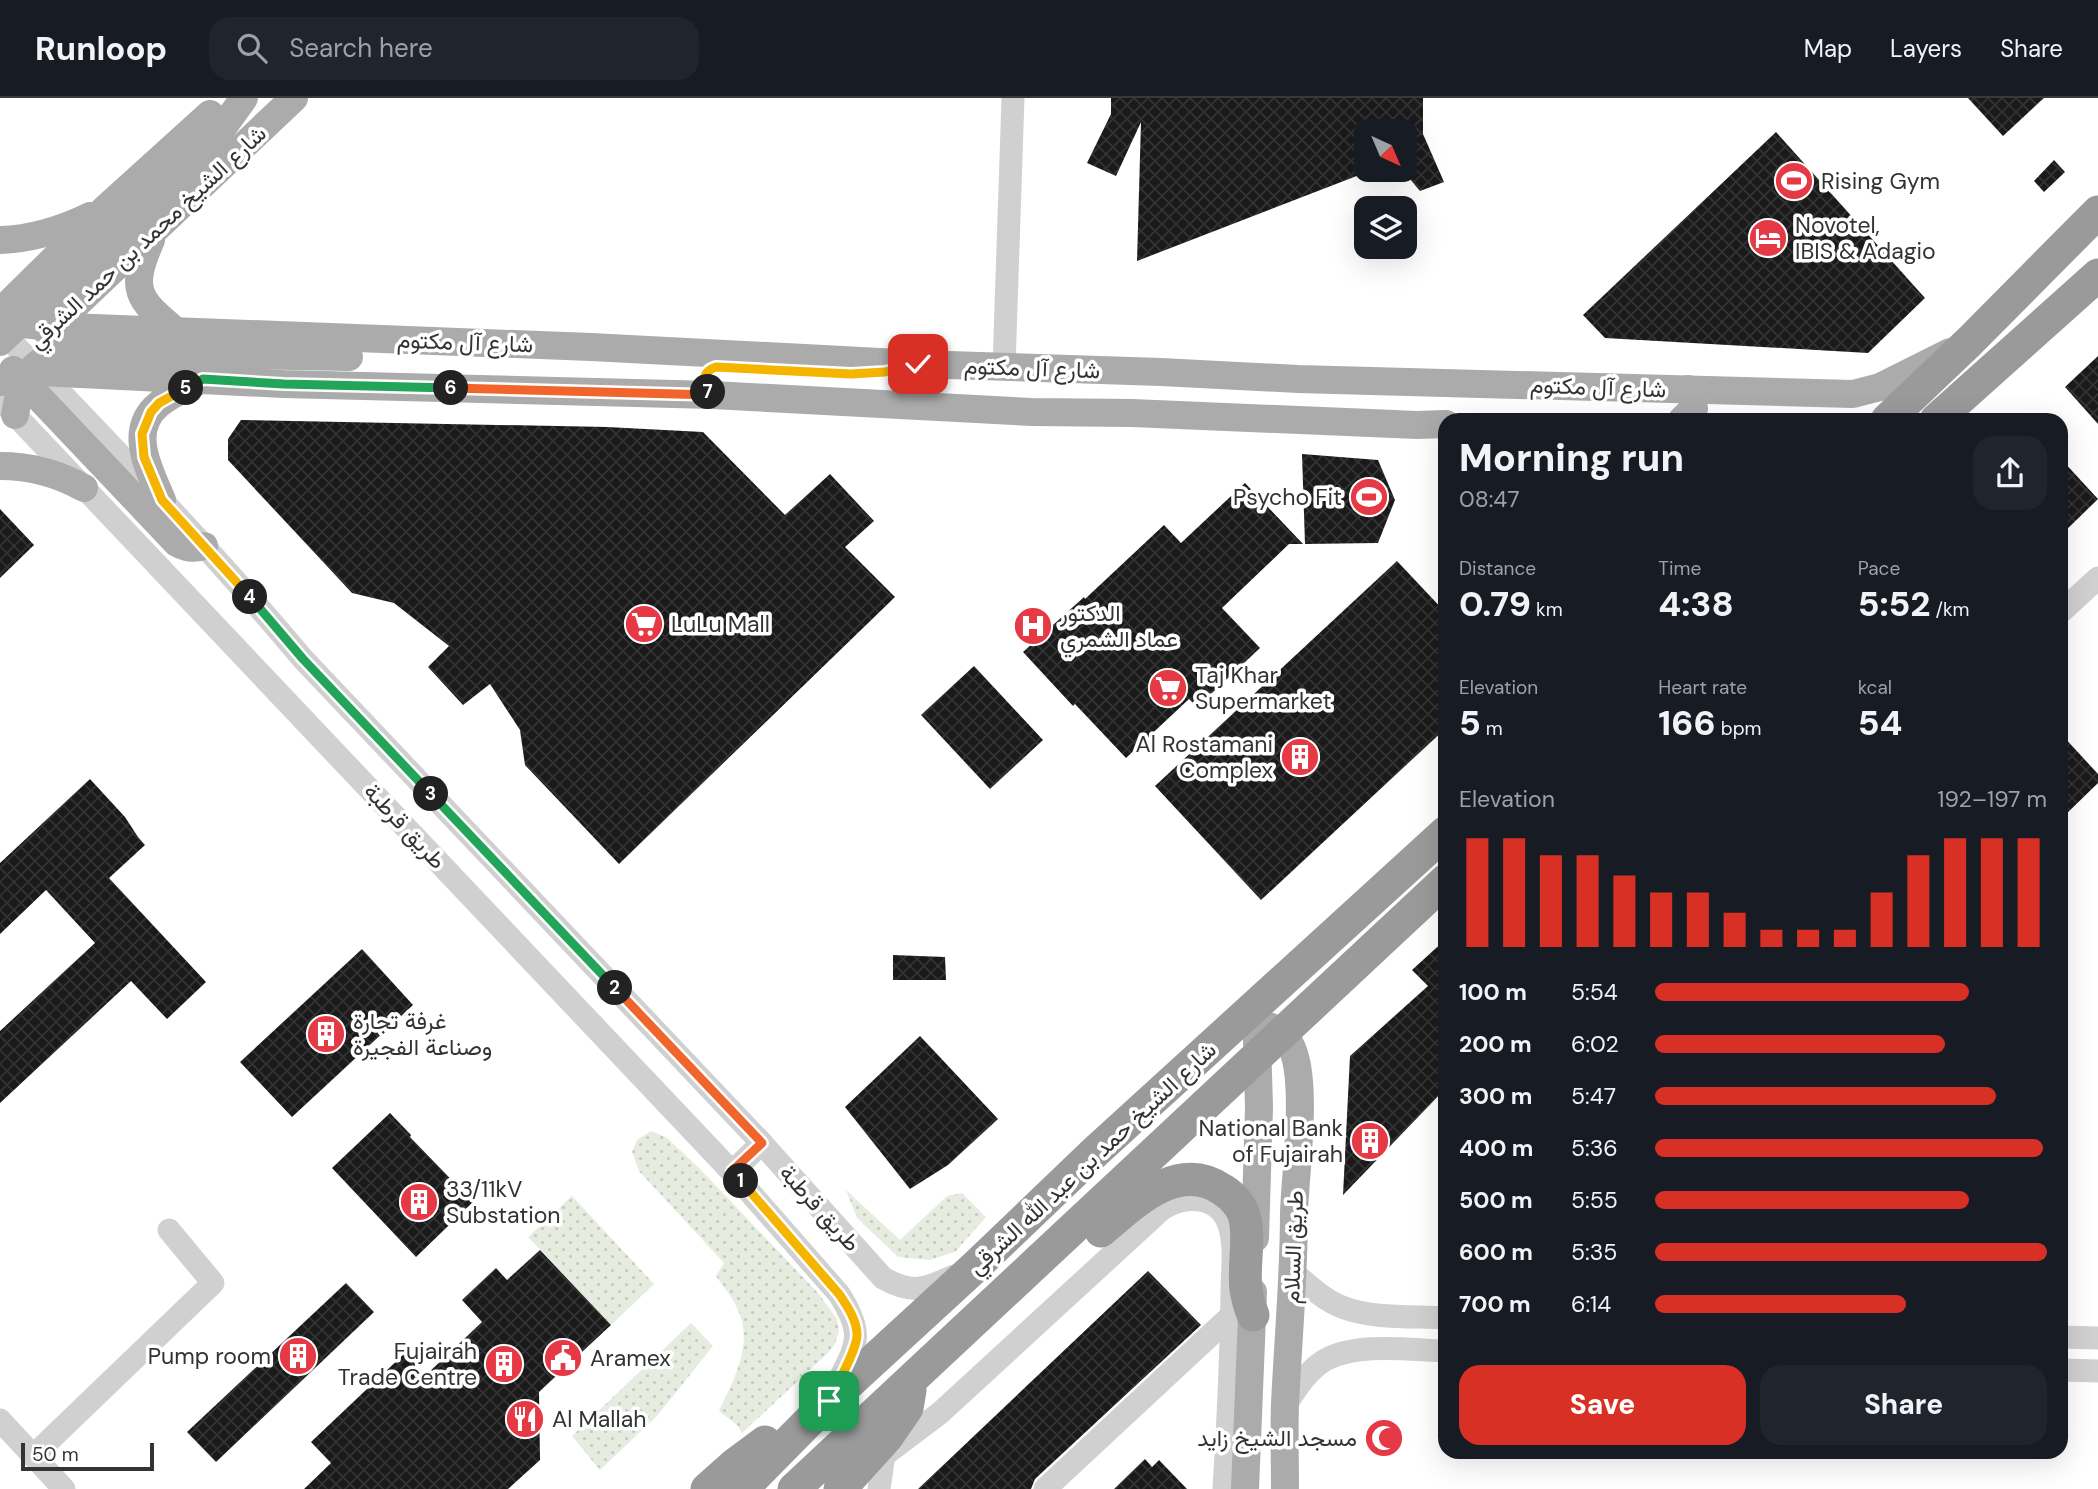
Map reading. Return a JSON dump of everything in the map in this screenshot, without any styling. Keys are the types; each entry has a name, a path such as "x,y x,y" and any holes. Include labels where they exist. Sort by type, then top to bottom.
{"highway":[{"path":"1893,413 1969,342 2098,212"},
{"path":"1944,413 2098,275"},
{"name":"شارع الشيخ حمد بن عبد الله الشرقي","path":"794,1489 1258,1056 1257,1029 1271,991 1438,839"},
{"path":"1312,1005 1296,1011 1288,1003 1287,996 1438,854"},
{"name":"شارع الشيخ حمد بن عبد الله الشرقي","path":"742,1489 829,1401 1203,1054 1312,1005 1438,887"},
{"path":"997,1298 1049,1233 1226,1069 1227,1060 1222,1053 1216,1050 1203,1054"},
{"path":"953,1340 1027,1292 1146,1194 1166,1184 1188,1180 1215,1184 1227,1192 1238,1203 1245,1219 1246,1290 1242,1315"},
{"path":"840,1489 885,1446 906,1408 912,1378"},
{"path":"707,1489 757,1448 829,1401"}],"main road":[{"name":"شارع الشيخ محمد بن حمد الشرقي","path":"12,354 105,209 228,98"},
{"path":"12,354 221,130 244,98"},
{"name":"شارع الشيخ محمد بن حمد الشرقي","path":"54,326 294,98"},
{"path":"0,240 53,232 105,209"},
{"path":"155,231 141,262 139,286 142,298 149,308 177,332"},
{"name":"شارع آل مكتوم","path":"12,354 54,326 1298,379 1853,394 1880,387 1969,342"},
{"path":"12,354 49,356 66,352 347,358 367,354 389,340"},
{"path":"7,407 18,395 12,354"},
{"path":"12,354 177,543 185,547 204,546"},
{"name":"شارع آل مكتوم","path":"12,354 203,379 284,384 713,395 1032,412 1438,424"},
{"path":"713,395 704,386 703,380 710,369 716,367 851,374 885,372 918,364"},
{"path":"162,500 144,457 142,434 145,422 159,403 203,379"},
{"path":"1688,389 1694,408 1689,413"},
{"path":"0,466 44,470 84,488"},
{"name":"طريق السلام","path":"1257,1029 1291,1046 1299,1082 1293,1272 1285,1406 1285,1489"},
{"name":"طريق السلام","path":"1245,1489 1242,1315 1259,1107 1258,1056"}],"street":[{"path":"1004,366 1013,98"},
{"name":"طريق قرطبة","path":"12,354 162,500 260,607 303,659 762,1143 883,1278 910,1290 926,1289 976,1266"},
{"name":"طريق قرطبة","path":"7,407 732,1171 839,1294 850,1311 857,1335 829,1401"},
{"path":"2068,606 2098,578"},
{"path":"732,1171 762,1143"},
{"path":"879,1489 885,1446 940,1413 1162,1209 1189,1198 1203,1199 1216,1207 1228,1221 1242,1315 1224,1489"},
{"path":"33,1456 213,1283 169,1230"},
{"path":"1293,1272 1321,1295 1342,1307 1365,1314 1438,1318"},
{"path":"1045,1489 1200,1346 1242,1315"},
{"path":"2068,1337 2098,1338"},
{"path":"1285,1406 1298,1385 1310,1373 1324,1361 1342,1353 1366,1350 1438,1351"},
{"path":"2068,1370 2098,1371"},
{"path":"0,1420 64,1489"}],"shaded area":[{"path":"651,1131 666,1137 699,1168 818,1293 837,1319 839,1331 829,1352 742,1433 737,1425 719,1411 742,1354 744,1342 741,1318 734,1302 716,1276 724,1263 639,1171 632,1152 637,1140"},
{"path":"846,1190 900,1240 947,1196 962,1193 986,1217 955,1252 929,1260 898,1257 857,1218"},
{"path":"572,1196 654,1284 611,1325 528,1237"},
{"path":"691,1323 713,1346 657,1416 600,1470 572,1436"}],"building":[{"path":"1111,98 1423,98 1423,134 1444,182 1420,191 1412,182 1418,182 1418,119 1354,119 1354,177 1137,261 1141,122 1116,176 1087,163 1111,114"},
{"path":"1968,98 2044,98 2003,136"},
{"name":"Novotel, IBIS & Adagio","path":"1776,132 1925,298 1868,353 1605,338 1583,315"},
{"path":"2054,160 2065,172 2044,192 2034,181"},
{"path":"2098,356 2098,424 2065,387"},
{"name":"LuLu Mall","path":"241,420 607,427 703,432 785,515 830,474 874,521 845,547 895,597 619,864 525,765 520,730 490,684 463,705 428,667 449,646 394,603 352,593 228,460 228,439"},
{"path":"1302,454 1378,460 1395,500 1378,543 1305,544"},
{"path":"2068,466 2098,499 2068,528"},
{"path":"1245,483 1303,544 1289,544 1222,608 1260,648 1197,707 1189,699 1126,758 1023,652 1084,597 1085,599 1164,525 1181,543"},
{"path":"0,509 34,545 0,578"},
{"name":"Al Rostamani Complex","path":"1397,561 1438,605 1438,735 1261,900 1155,786"},
{"path":"974,666 1043,740 990,789 921,715"},
{"path":"2068,742 2098,774 2098,783 2068,812"},
{"path":"90,779 125,817 145,845 109,878 206,982 167,1019 131,981 0,1103 0,1031 95,943 46,890 0,934 0,863"},
{"name":"National Bank of Fujairah","path":"1438,946 1438,1096 1343,1195 1350,1056 1428,986 1412,970"},
{"name":"غرفة تجارة وصناعة الفجيرة","path":"362,949 413,1005 292,1117 240,1062"},
{"path":"893,955 945,957 946,980 893,980"},
{"path":"920,1036 998,1119 948,1165 910,1189 845,1107"},
{"name":"33/11kV Substation","path":"390,1113 473,1202 416,1257 332,1168"},
{"name":"Fujairah Trade Centre","path":"540,1250 611,1325 539,1392 540,1460 508,1489 304,1489 331,1463 311,1442 405,1353 426,1375 482,1322 462,1300 496,1268 507,1280"},
{"path":"1148,1271 1201,1325 1035,1479 1031,1489 918,1489"},
{"name":"Pump room","path":"346,1283 374,1312 216,1462 187,1432"},
{"path":"1145,1459 1152,1467 1159,1460 1187,1489 1114,1489"}],"place":[{"name":"Rising Gym","path":"1794,181"},
{"name":"Novotel, IBIS & Adagio","path":"1768,238"},
{"name":"Psycho Fit","path":"1369,497"},
{"name":"LuLu Mall","path":"644,624"},
{"name":"الدكتور عماد الشمري","path":"1033,626"},
{"name":"Taj Khar Supermarket","path":"1168,688"},
{"name":"Al Rostamani Complex","path":"1300,757"},
{"name":"غرفة تجارة وصناعة الفجيرة","path":"326,1034"},
{"name":"National Bank of Fujairah","path":"1370,1141"},
{"name":"33/11kV Substation","path":"419,1202"},
{"name":"Pump room","path":"298,1356"},
{"name":"Aramex","path":"563,1358"},
{"name":"Fujairah Trade Centre","path":"504,1364"},
{"name":"Al Mallah","path":"525,1419"},
{"name":"مسجد الشيخ زايد","path":"1384,1438"}],"route":[{"path":"829,1401 857,1335 850,1311 839,1294 732,1171 762,1143 303,659 260,607 162,500 144,457 142,434 145,422 159,403 203,379 284,384 713,395 704,386 703,380 706,373 716,367 868,374 918,364"}]}
